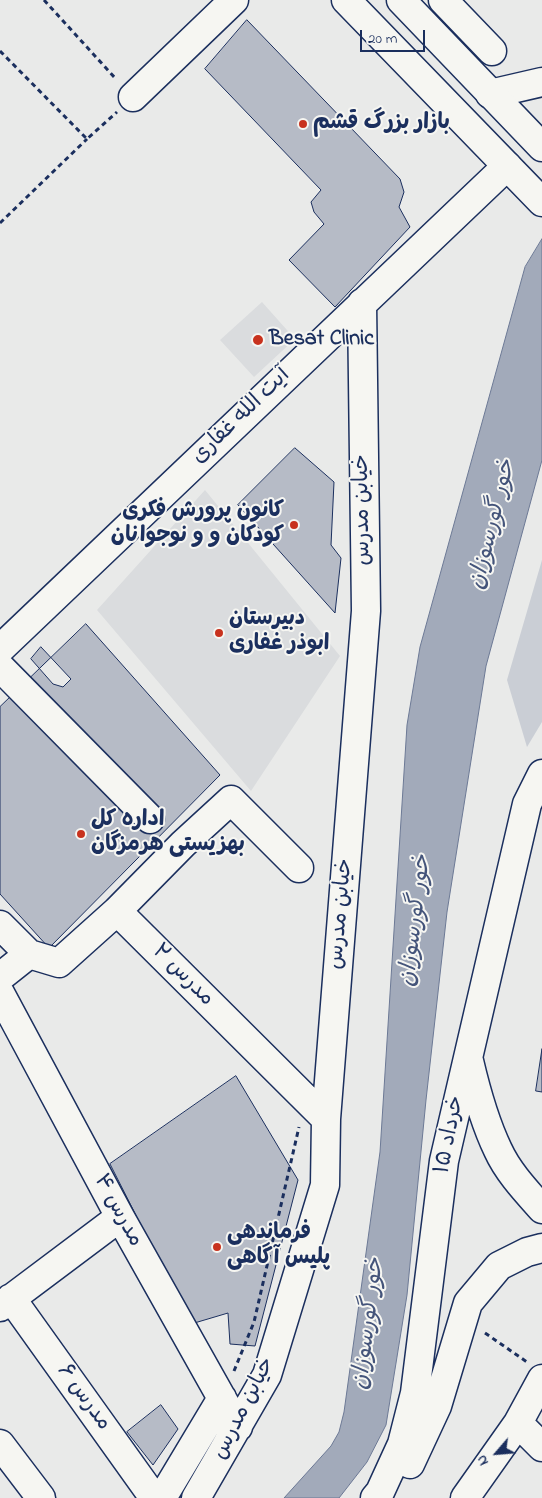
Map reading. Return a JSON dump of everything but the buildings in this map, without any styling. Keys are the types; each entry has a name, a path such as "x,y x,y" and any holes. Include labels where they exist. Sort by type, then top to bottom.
{"street":[{"path":"133,96 234,0"},
{"path":"346,0 540,200"},
{"path":"401,0 542,147"},
{"path":"443,0 492,51"},
{"path":"490,94 542,82"},
{"name":"آیت الله غفاری","path":"0,649 507,166"},
{"name":"خیابن مدرس","path":"196,1498 267,1375 325,1185 326,1119 366,611 362,303"},
{"path":"0,667 150,819"},
{"name":"۱۵ خرداد","path":"377,1495 402,1444 416,1393 444,1161 527,804 542,774"},
{"path":"0,925 28,954 59,963 117,911 183,844 231,800 298,868"},
{"name":"مدرس ۲","path":"117,911 326,1119"},
{"path":"0,977 28,954"},
{"name":"مدرس ۴","path":"0,993 120,1217 238,1427"},
{"path":"468,1054 477,1097 498,1150 521,1185 542,1209"},
{"path":"6,1303 120,1217"},
{"path":"377,1495 408,1468 437,1406 468,1303 499,1266 528,1252 542,1248"},
{"name":"مدرس ۶","path":"6,1303 154,1498"},
{"path":"465,1498 518,1423 538,1373"},
{"path":"162,1498 222,1398"},
{"path":"518,1423 542,1447"},
{"path":"0,1444 41,1498"}],"path":[{"path":"0,223 133,96 44,0"},
{"path":"0,51 87,140"},
{"path":"222,1398 254,1322 305,1099"},
{"path":"464,1318 538,1373"}],"shaded area":[{"name":"Besat Clinic","path":"262,302 295,339 254,377 220,340"},
{"name":"دبیرستان ابوذر غفاری","path":"205,490 340,656 251,791 97,610"},
{"path":"542,560 542,722 527,747 507,680"}],"water":[{"name":"خور گورسوزان","path":"542,239 542,460 486,666 447,912 407,1295 386,1425 367,1462 339,1498 284,1498 331,1446 339,1432 344,1412 380,1152 407,725 420,647 525,267"}],"place":[{"name":"بازار بزرگ قشم","path":"303,124"},
{"name":"Besat Clinic","path":"258,340"},
{"name":"کانون پرورش فکری کودکان و و نوجوانان","path":"294,525"},
{"name":"دبیرستان ابوذر غفاری","path":"219,633"},
{"name":"اداره کل بهزیستی هرمزگان","path":"81,834"},
{"name":"فرماندهی پلیس آگاهی","path":"217,1247"}]}
